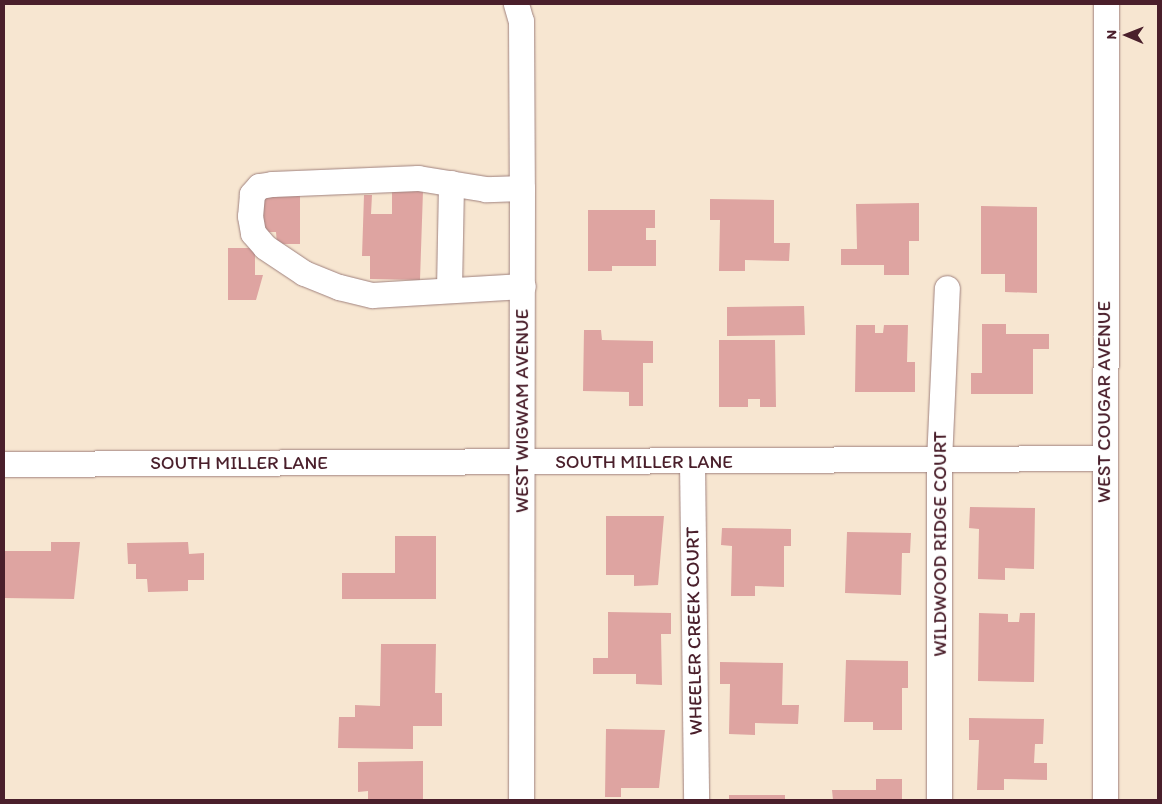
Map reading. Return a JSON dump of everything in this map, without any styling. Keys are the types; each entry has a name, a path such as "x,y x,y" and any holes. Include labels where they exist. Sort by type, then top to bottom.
{"street":[{"name":"WEST COUGAR AVENUE","path":"1105,800 1106,4"},
{"name":"WEST WIGWAM AVENUE","path":"521,9 521,800"},
{"path":"522,188 378,177 266,185 252,194 250,216 253,233 265,247 304,273 338,287 372,294 522,286"},
{"path":"449,289 451,183"},
{"name":"WILDWOOD RIDGE COURT","path":"939,800 939,461 947,288"},
{"name":"SOUTH MILLER LANE","path":"4,464 939,461 1104,458"},
{"name":"WHEELER CREEK COURT","path":"692,462 696,800"}],"building":[{"path":"392,190 423,191 420,280 370,279 370,256 362,256 364,195 372,195 371,214 392,214"},
{"path":"257,192 300,192 300,244 277,244 276,232 257,232"},
{"path":"710,199 774,200 774,243 790,243 789,261 745,260 745,271 719,271 720,220 710,220"},
{"path":"919,203 919,241 909,241 909,275 884,275 884,265 841,265 841,249 857,249 856,204"},
{"path":"981,206 1037,207 1037,293 1005,292 1005,274 981,274"},
{"path":"588,210 655,210 655,228 646,228 646,240 656,240 656,266 612,266 612,271 588,271"},
{"path":"228,248 255,248 255,275 263,275 256,300 228,300"},
{"path":"804,306 805,335 727,336 727,307"},
{"path":"982,324 1006,324 1006,334 1049,334 1049,349 1033,349 1033,394 971,394 971,373 982,373"},
{"path":"856,325 875,325 875,333 883,333 884,325 908,325 907,362 915,362 915,392 855,392"},
{"path":"584,330 601,330 602,340 653,341 653,363 643,363 643,406 629,406 629,392 583,391"},
{"path":"719,340 775,340 776,407 760,407 760,399 748,399 748,407 719,407"},
{"path":"970,507 1035,508 1034,569 1005,568 1005,580 978,579 979,529 969,528"},
{"path":"606,516 664,516 658,585 634,586 634,575 606,575"},
{"path":"722,528 791,529 791,546 784,546 784,587 755,586 755,596 731,596 732,546 721,545"},
{"path":"847,532 911,533 910,553 902,553 901,595 845,593"},
{"path":"395,536 436,536 436,599 342,599 342,573 395,573"},
{"path":"51,542 80,542 74,599 4,598 4,551 51,551"},
{"path":"188,542 189,554 204,553 204,580 188,580 188,591 148,592 147,579 136,579 136,564 128,564 127,543"},
{"path":"608,612 671,613 671,634 661,634 662,685 636,684 636,674 593,674 593,658 608,658"},
{"path":"979,613 1008,614 1008,622 1019,622 1020,613 1035,613 1034,682 978,681"},
{"path":"381,644 436,644 435,693 442,693 442,726 413,726 413,749 338,748 339,717 355,717 355,705 380,706"},
{"path":"846,660 908,661 908,688 902,688 902,730 873,730 873,722 844,722"},
{"path":"720,662 783,663 782,705 799,705 798,724 755,723 755,735 729,734 730,684 720,684"},
{"path":"969,718 1044,719 1043,744 1035,744 1034,763 1047,763 1047,780 1004,779 1004,790 977,790 979,740 969,740"},
{"path":"606,729 665,730 659,788 621,788 621,797 605,797"},
{"path":"423,761 423,800 368,800 368,791 358,792 358,762"},
{"path":"876,779 902,779 902,800 833,800 832,790 876,790"},
{"path":"729,795 785,795 785,800 729,800"}]}
